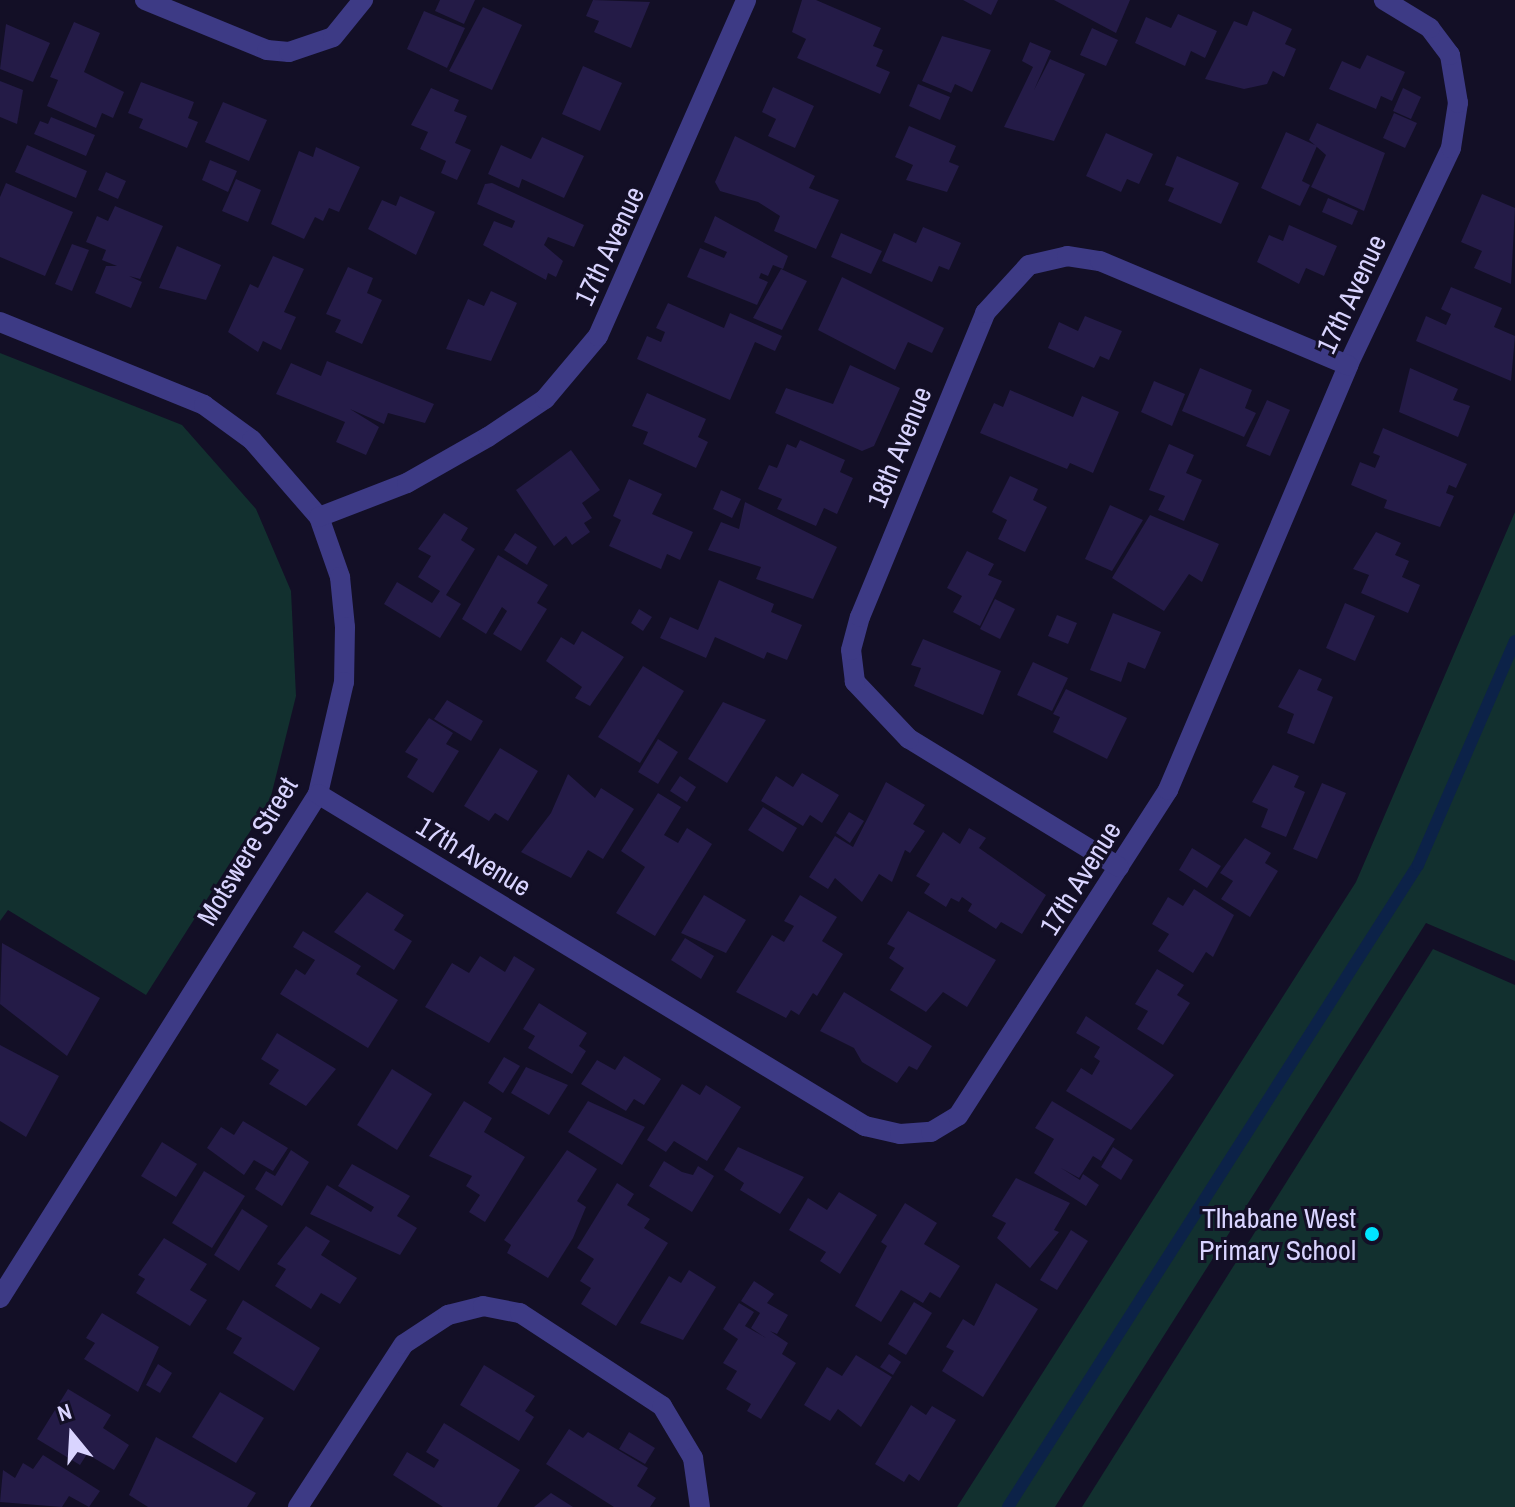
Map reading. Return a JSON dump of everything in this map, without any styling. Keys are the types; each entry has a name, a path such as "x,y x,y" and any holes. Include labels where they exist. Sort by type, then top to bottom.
{"street":[{"path":"145,0 267,50 289,52 333,37 363,0"},
{"name":"17th Avenue","path":"319,517 407,483 488,437 545,399 598,336 746,0"},
{"name":"17th Avenue","path":"318,794 865,1126 900,1134 931,1132 958,1116 1168,790 1348,365 1451,148 1458,103 1444,43 1384,0"},
{"name":"18th Avenue","path":"1119,867 909,739 855,682 851,650 860,617 985,313 1029,265 1067,256 1100,261 1348,365"},
{"name":"Motswere Street","path":"0,322 204,405 252,440 319,517 340,577 345,627 344,682 318,794 0,1298"},
{"path":"298,1507 404,1344 448,1315 483,1306 520,1313 662,1406 693,1458 700,1507"}],"green space":[{"path":"0,353 182,425 256,509 291,591 296,696 270,800 146,995 8,910 0,921"},
{"path":"1515,512 1515,961 1426,923 1055,1507 957,1507 1356,882"},
{"name":"Tlhabane West Primary School","path":"1433,949 1515,985 1515,1507 1082,1507"}],"building":[{"path":"440,0 475,0 464,24 435,11"},
{"path":"593,0 650,2 631,48 594,32 599,21 586,16"},
{"path":"802,0 816,0 881,28 873,46 883,50 876,66 890,72 880,94 797,58 806,39 792,32"},
{"path":"963,0 998,0 991,15"},
{"path":"1054,0 1130,0 1116,33"},
{"path":"483,7 522,25 492,90 449,71"},
{"path":"424,11 465,28 447,68 407,49"},
{"path":"1253,11 1292,29 1285,44 1296,49 1284,77 1273,71 1267,84 1244,89 1205,79 1234,21 1247,26"},
{"path":"1178,14 1217,31 1205,58 1191,51 1185,66 1135,43 1146,17 1171,28"},
{"path":"74,22 100,33 84,72 124,92 113,118 102,113 96,128 47,106 58,80 50,77"},
{"path":"6,24 50,43 33,82 0,69"},
{"path":"1092,28 1118,40 1106,66 1080,55"},
{"path":"942,36 991,50 972,92 955,84 951,93 922,81"},
{"path":"1030,42 1051,51 1034,90 1050,59 1085,74 1054,141 1004,127 1033,67 1022,61"},
{"path":"1367,55 1405,72 1392,101 1381,96 1376,109 1329,89 1342,61 1360,69"},
{"path":"583,66 622,83 600,131 562,114"},
{"path":"0,81 23,90 17,124 0,117"},
{"path":"141,82 194,102 188,118 198,122 187,148 139,128 143,119 128,113"},
{"path":"918,84 950,97 940,120 909,106"},
{"path":"773,87 814,106 795,148 768,136 776,119 762,112"},
{"path":"431,88 459,100 454,111 467,116 455,143 471,150 457,180 441,173 446,161 420,149 428,132 411,125"},
{"path":"1403,88 1421,97 1411,119 1393,111"},
{"path":"223,102 267,120 249,161 205,142"},
{"path":"1394,113 1417,123 1405,148 1383,138"},
{"path":"51,117 95,135 86,156 34,134 40,121 48,124"},
{"path":"1317,123 1385,153 1364,211 1311,187 1326,155 1309,140"},
{"path":"909,126 956,146 949,162 959,166 947,192 906,180 913,165 895,157"},
{"path":"1286,132 1317,146 1302,181 1310,185 1300,206 1261,188"},
{"path":"1106,133 1153,154 1139,184 1127,179 1121,192 1086,176"},
{"path":"735,136 815,176 809,188 839,200 816,249 774,231 780,216 758,202 720,191 715,182"},
{"path":"542,137 584,156 564,198 522,179 519,188 488,174 501,145 531,159"},
{"path":"27,145 87,171 76,198 15,172"},
{"path":"316,147 360,167 339,212 329,208 323,221 315,217 304,239 271,224 299,151 313,157"},
{"path":"1177,156 1239,183 1221,224 1168,201 1174,188 1165,185"},
{"path":"210,160 237,171 228,192 202,180"},
{"path":"106,172 126,181 118,199 98,190"},
{"path":"236,179 261,190 248,222 222,211"},
{"path":"6,183 73,212 45,276 0,257 0,197"},
{"path":"492,183 584,225 574,247 548,237 544,245 563,261 556,277 548,273 546,280 483,245 494,221 512,228 515,221 477,204 485,184"},
{"path":"1482,194 1515,208 1511,284 1474,268 1482,251 1461,242"},
{"path":"400,196 435,212 416,255 368,229 382,200 396,206"},
{"path":"1328,198 1358,211 1352,225 1322,212"},
{"path":"115,206 163,226 140,279 129,276 142,282 131,308 95,293 106,266 117,266 102,260 106,250 86,242 97,216 108,221"},
{"path":"715,216 788,256 783,269 773,265 768,276 761,273 759,278 768,282 757,305 687,277 700,248 724,258 727,252 704,242"},
{"path":"1289,225 1337,246 1324,276 1306,268 1299,284 1257,262 1269,235 1283,241"},
{"path":"923,227 961,243 949,270 939,266 932,282 882,261 894,233 916,243"},
{"path":"841,233 882,251 871,274 831,257"},
{"path":"72,244 89,250 72,291 55,284"},
{"path":"177,246 221,265 206,300 159,288"},
{"path":"273,256 304,269 284,312 296,317 281,350 263,341 258,352 228,332 250,284 258,288"},
{"path":"348,267 373,278 367,293 382,300 362,344 335,332 341,320 326,314"},
{"path":"781,269 807,281 782,330 753,318"},
{"path":"842,277 944,328 932,353 908,342 895,370 818,330"},
{"path":"1451,287 1502,308 1494,327 1515,336 1511,381 1416,341 1426,316 1446,325 1451,314 1441,309"},
{"path":"491,291 517,303 491,361 446,349 468,299 484,306"},
{"path":"668,303 724,328 730,313 782,336 775,351 755,342 730,400 637,359 647,336 661,342 665,332 656,328"},
{"path":"1085,316 1122,331 1109,360 1100,356 1094,368 1048,348 1059,322 1078,331"},
{"path":"327,361 434,404 425,423 388,413 384,424 350,409 379,427 366,455 336,442 345,422 276,394 291,363 321,376"},
{"path":"850,365 900,388 874,446 862,451 775,413 786,388 833,404"},
{"path":"1200,368 1252,390 1245,408 1256,413 1244,437 1182,411"},
{"path":"1410,368 1458,389 1453,400 1470,406 1458,437 1399,412"},
{"path":"1154,381 1185,394 1172,426 1141,412"},
{"path":"1010,390 1073,417 1082,396 1119,412 1093,473 1070,463 1067,469 980,433 994,403 1003,407"},
{"path":"647,393 706,419 698,437 708,442 696,468 643,444 648,432 632,426"},
{"path":"1267,400 1290,410 1270,456 1246,446"},
{"path":"1383,428 1467,464 1456,488 1449,485 1446,493 1454,496 1440,527 1384,508 1387,500 1351,485 1360,462 1375,468 1380,456 1373,453"},
{"path":"800,440 845,460 840,472 853,478 837,514 824,508 816,526 777,509 782,499 758,489 769,465 777,468 787,444 796,448"},
{"path":"1169,444 1194,455 1186,473 1202,480 1184,521 1158,510 1165,496 1149,490"},
{"path":"571,450 600,490 582,503 592,518 584,523 590,532 572,545 566,536 554,546 516,490"},
{"path":"1010,476 1038,489 1033,500 1047,507 1025,552 998,539 1007,520 992,512"},
{"path":"629,479 662,494 652,514 693,532 680,560 667,554 661,569 609,546 621,520 613,516"},
{"path":"721,490 741,499 732,518 713,509"},
{"path":"745,502 837,547 813,599 756,579 761,567 708,550 721,522 739,529"},
{"path":"1110,505 1143,520 1112,571 1085,559"},
{"path":"444,513 468,528 461,540 475,549 446,595 461,604 440,638 384,604 397,582 432,603 440,591 418,577 431,556 418,549"},
{"path":"1150,515 1219,544 1202,582 1189,574 1164,611 1112,578"},
{"path":"1376,532 1401,543 1395,555 1409,561 1402,577 1420,585 1408,613 1361,593 1369,575 1353,569"},
{"path":"515,533 537,547 527,565 504,550"},
{"path":"967,551 994,564 988,575 1002,581 980,626 953,612 962,596 947,588"},
{"path":"498,555 548,585 537,603 547,609 521,651 493,634 507,611 502,607 486,634 462,619"},
{"path":"719,580 774,604 771,612 802,625 787,660 767,652 764,659 715,637 706,658 660,638 670,617 698,630"},
{"path":"995,599 1015,609 1000,639 980,629"},
{"path":"1345,603 1375,616 1355,661 1326,648"},
{"path":"639,609 652,617 643,631 631,623"},
{"path":"1113,613 1161,632 1145,669 1128,662 1121,682 1090,670"},
{"path":"1057,615 1077,623 1068,644 1048,636"},
{"path":"582,631 624,657 590,706 575,698 582,687 546,661 561,637 574,645"},
{"path":"923,639 1001,671 983,715 914,686 921,668 911,665"},
{"path":"1033,662 1068,678 1052,711 1017,695"},
{"path":"643,666 684,691 640,763 598,737"},
{"path":"1299,669 1322,679 1317,690 1333,697 1314,744 1287,733 1294,714 1278,707"},
{"path":"1066,689 1127,718 1107,759 1053,732 1060,717 1053,714"},
{"path":"447,700 483,721 471,741 434,719"},
{"path":"723,702 766,720 727,783 688,759"},
{"path":"429,718 453,733 446,744 459,751 433,793 407,777 418,759 405,752"},
{"path":"658,739 678,752 658,784 638,772"},
{"path":"500,748 538,771 508,821 495,813 489,821 464,806"},
{"path":"1273,765 1299,776 1294,787 1305,792 1286,837 1261,827 1268,809 1252,802"},
{"path":"802,773 839,795 822,823 810,815 803,826 761,801 776,776 793,787"},
{"path":"568,774 595,798 601,788 634,809 603,859 588,850 571,878 521,852 551,813"},
{"path":"680,776 696,787 687,802 670,791"},
{"path":"886,782 925,805 913,824 925,831 910,853 905,850 892,882 879,874 862,902 835,878 828,889 809,877 835,836 853,847"},
{"path":"1322,783 1346,793 1317,859 1293,849"},
{"path":"658,793 681,807 664,835 678,843 687,828 712,844 655,936 616,913 645,867 621,851"},
{"path":"763,807 797,828 783,852 748,830"},
{"path":"849,812 864,821 850,843 836,833"},
{"path":"969,828 986,838 979,848 1046,895 1022,934 1001,922 996,929 968,911 972,904 962,897 959,902 951,898 946,907 924,893 930,884 916,876 943,832 960,844"},
{"path":"1245,838 1271,853 1265,863 1278,871 1250,917 1221,899 1233,881 1220,873"},
{"path":"1192,848 1221,866 1207,888 1179,870"},
{"path":"1194,889 1234,915 1213,957 1206,952 1193,973 1158,951 1169,934 1152,924 1168,897 1183,906"},
{"path":"367,892 404,915 394,930 412,941 394,970 334,932"},
{"path":"704,895 746,920 726,953 681,933"},
{"path":"800,895 837,917 822,941 843,954 817,996 813,993 799,1015 791,1010 786,1018 736,992 772,935 784,942 794,926 784,921"},
{"path":"908,911 996,960 967,1007 943,992 926,1012 890,990 904,968 889,958 895,948 887,944"},
{"path":"303,931 361,966 356,974 398,1000 368,1048 280,994 296,969 305,975 315,960 293,947"},
{"path":"685,938 714,956 701,979 671,960"},
{"path":"2,943 100,998 67,1056 0,1004"},
{"path":"480,956 505,972 514,956 535,969 489,1043 425,1007 452,963 469,973"},
{"path":"1157,969 1184,985 1177,995 1190,1003 1163,1045 1137,1029 1148,1011 1135,1004"},
{"path":"844,992 932,1046 917,1070 909,1066 897,1083 862,1062 854,1048 820,1031"},
{"path":"539,1003 587,1033 579,1046 586,1051 572,1074 528,1048 535,1036 523,1029"},
{"path":"1086,1016 1174,1075 1131,1130 1066,1091 1081,1068 1092,1075 1100,1061 1094,1057 1100,1047 1076,1033"},
{"path":"277,1033 336,1069 306,1106 269,1084 279,1070 261,1059"},
{"path":"0,1045 59,1076 26,1137 0,1121"},
{"path":"624,1056 661,1079 644,1105 634,1099 626,1111 581,1084 597,1060 615,1070"},
{"path":"504,1057 520,1066 503,1093 488,1083"},
{"path":"526,1067 568,1085 549,1115 511,1093"},
{"path":"392,1069 432,1094 397,1150 357,1125"},
{"path":"682,1084 700,1095 706,1085 741,1107 707,1161 674,1141 666,1152 647,1140"},
{"path":"464,1101 492,1118 484,1132 525,1157 485,1222 469,1212 480,1195 466,1186 472,1176 429,1156"},
{"path":"588,1101 645,1127 622,1165 568,1132"},
{"path":"1052,1101 1115,1139 1101,1161 1093,1156 1079,1178 1061,1168 1080,1180 1083,1174 1099,1185 1086,1206 1034,1173 1054,1139 1035,1128"},
{"path":"243,1121 288,1148 273,1171 254,1160 244,1175 207,1148 221,1127 234,1135"},
{"path":"162,1142 197,1164 176,1197 141,1176"},
{"path":"738,1147 804,1177 780,1214 740,1190 744,1183 724,1170"},
{"path":"1113,1147 1133,1160 1121,1180 1101,1167"},
{"path":"291,1150 309,1162 282,1206 255,1189 266,1171 275,1176"},
{"path":"567,1150 597,1169 577,1201 586,1207 573,1238 548,1278 507,1253 511,1245 504,1240"},
{"path":"664,1161 682,1172 693,1175 698,1166 714,1176 692,1212 649,1186"},
{"path":"352,1164 410,1196 397,1216 417,1228 400,1255 310,1214 327,1185 371,1212 374,1207 338,1186"},
{"path":"204,1171 245,1196 212,1248 172,1223"},
{"path":"1016,1178 1070,1203 1054,1230 1059,1232 1030,1268 997,1238 1006,1223 992,1216"},
{"path":"617,1183 634,1194 627,1205 650,1219 644,1228 668,1243 616,1326 581,1304 591,1288 580,1281 594,1259 577,1248"},
{"path":"839,1192 877,1215 840,1274 820,1261 826,1252 789,1230 808,1198 827,1210"},
{"path":"905,1203 937,1223 924,1244 960,1266 940,1298 930,1292 923,1303 901,1290 881,1322 855,1306 887,1246 881,1242"},
{"path":"242,1209 268,1226 239,1271 214,1255"},
{"path":"306,1226 330,1241 321,1255 357,1278 340,1304 321,1293 311,1309 275,1286 286,1269 277,1264"},
{"path":"1071,1230 1088,1241 1057,1290 1040,1280"},
{"path":"164,1238 207,1264 190,1290 207,1300 190,1326 136,1293 145,1279 138,1275"},
{"path":"689,1270 716,1287 683,1340 640,1323 669,1276 681,1283"},
{"path":"754,1281 774,1294 767,1303 788,1315 777,1334 770,1331 788,1343 782,1354 796,1363 761,1419 747,1411 751,1404 726,1389 737,1371 723,1363 738,1339 723,1329 739,1303 754,1312 745,1326 766,1338 751,1328 760,1313 741,1301"},
{"path":"996,1283 1038,1309 983,1397 942,1371 954,1351 946,1347 963,1319 974,1326"},
{"path":"243,1300 320,1348 294,1391 233,1353 242,1338 226,1329"},
{"path":"914,1302 932,1313 906,1355 888,1344"},
{"path":"102,1313 159,1347 138,1392 84,1359 95,1343 86,1338"},
{"path":"889,1354 901,1362 893,1375 880,1367"},
{"path":"856,1355 892,1377 861,1427 838,1409 830,1421 804,1405 827,1367 842,1376"},
{"path":"158,1364 172,1373 160,1393 146,1385"},
{"path":"484,1365 535,1396 525,1411 534,1417 519,1441 460,1405"},
{"path":"68,1389 111,1415 103,1428 129,1445 114,1470 87,1454 80,1465 37,1439"},
{"path":"220,1392 264,1418 236,1463 192,1437"},
{"path":"911,1405 926,1415 932,1406 956,1420 919,1481 909,1474 904,1482 875,1464"},
{"path":"444,1423 520,1470 497,1507 443,1507 393,1475 407,1452 434,1468 439,1460 426,1452"},
{"path":"569,1429 583,1438 588,1432 648,1468 637,1486 656,1498 650,1507 614,1507 546,1464"},
{"path":"629,1432 655,1448 645,1464 619,1449"},
{"path":"156,1437 256,1493 247,1507 148,1507 129,1495"},
{"path":"43,1455 100,1491 89,1507 69,1496 62,1507 0,1502 3,1470 15,1478 23,1463 33,1469"},
{"path":"551,1493 573,1507 534,1507"}],"waterway":[{"path":"1008,1507 1418,865 1515,641"}],"place":[{"name":"Tlhabane West Primary School","path":"1372,1234"}]}
